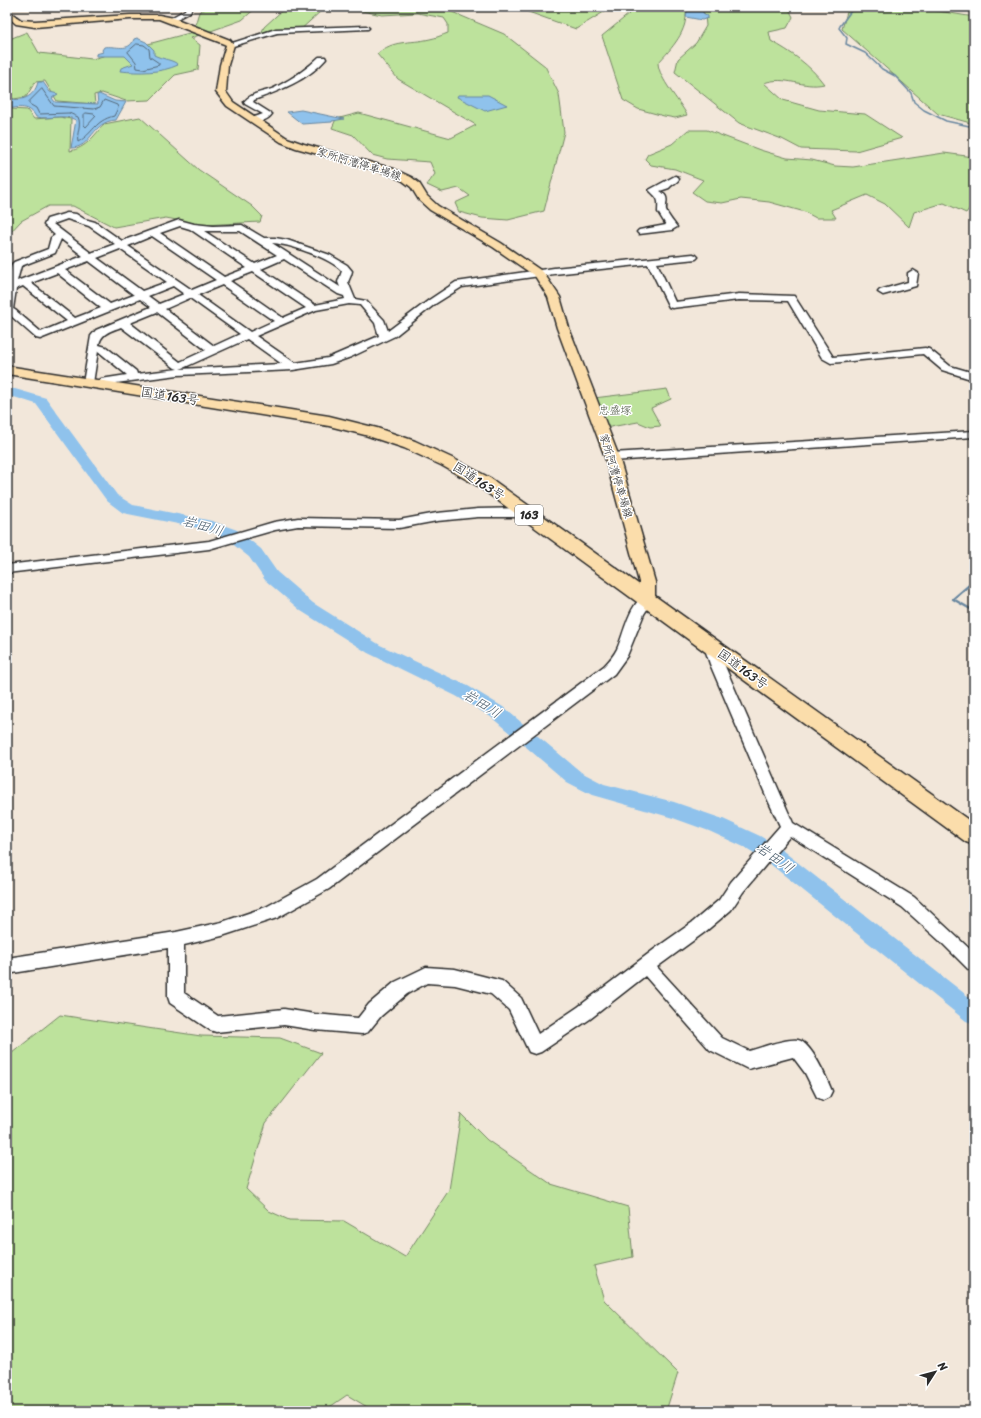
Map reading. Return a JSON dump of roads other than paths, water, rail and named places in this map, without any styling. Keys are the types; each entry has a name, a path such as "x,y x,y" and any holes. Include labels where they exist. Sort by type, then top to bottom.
{"highway":[{"name":"国道163号","path":"7,370 329,422 403,441 447,460 484,482 974,836"}],"main road":[{"path":"7,12 19,22 35,24 130,17 160,17 225,41 230,45"},
{"name":"家所阿漕停車場線","path":"230,45 222,79 221,92 230,104 284,140 291,143 390,171 402,176 415,185 424,198 434,208 497,245 539,274 554,297 563,328 612,458 647,582 647,600"}],"street":[{"path":"171,20 188,11 189,7"},
{"path":"230,45 276,31 366,28"},
{"path":"255,120 265,117 268,114 250,104 248,102 250,98 279,89 311,69 322,59"},
{"path":"642,232 672,226 662,212 663,203 661,195 653,190 666,186 666,184 675,179"},
{"path":"213,350 48,225 50,221 67,216 73,216 81,221 92,224 293,367"},
{"path":"11,287 179,223 194,227 218,229 242,228 349,298 363,303 380,322 385,337"},
{"path":"194,227 313,308"},
{"path":"153,233 281,321"},
{"path":"62,235 56,238 52,250 17,264 11,287 7,313 12,312 40,336 174,282"},
{"path":"261,241 272,240 284,242 317,253 339,264 346,270 347,275 342,282 349,298"},
{"path":"283,256 122,322 96,335 94,346 94,384 179,369 265,369 293,367 331,361 385,337 448,290 459,284 694,257"},
{"path":"652,262 672,305 739,297 790,298 827,358 831,360 924,351 946,368 969,374 974,377"},
{"path":"58,269 108,308"},
{"path":"883,292 913,284 914,272"},
{"path":"24,282 74,322"},
{"path":"179,369 213,350 281,321 313,308 349,298"},
{"path":"122,322 179,369"},
{"path":"94,346 102,349 132,373 134,378"},
{"path":"612,458 974,434"},
{"path":"7,569 209,545 274,526 298,522 399,524 464,514 524,512"},
{"path":"7,966 176,939 222,929 271,913 323,884 609,670 623,652 638,612 647,600"},
{"path":"711,646 717,664 774,798 784,833 908,902 974,964"},
{"path":"176,939 176,996 216,1024 284,1017 315,1022 362,1026 375,1010 401,988 426,975 455,977 496,987 515,1004 535,1046 584,1013 662,953 699,927 725,905 737,888 784,833"},
{"path":"646,966 716,1044 748,1060 783,1050 797,1048 811,1067 823,1091"}],"water":[{"path":"698,8 703,10 703,13 708,16 708,18 702,20 686,17 687,11"},
{"path":"137,38 146,42 154,50 154,55 174,62 178,65 164,70 150,72 120,71 121,68 133,64 125,56 96,56 96,54 103,52 102,50 104,47 122,48 129,46 134,39"},
{"path":"38,82 43,82 50,92 58,94 52,98 55,102 98,104 97,95 99,94 115,101 126,102 116,120 108,121 102,125 84,144 71,148 76,120 66,117 36,117 31,110 24,108 7,109 7,98 26,98 33,92"},
{"path":"458,95 488,95 507,105 485,111 457,97"},
{"path":"301,110 344,119 332,122 302,124 287,112"}],"waterway":[{"path":"867,7 851,11 840,26 839,28 847,38 846,44 865,53 882,69 895,76 911,93 914,102 924,110 946,121 974,127"},
{"name":"岩田川","path":"7,393 15,393 41,401 112,498 128,509 212,526 231,534 255,553 271,576 307,607 374,649 462,691 497,712 574,777 599,790 674,810 716,825 753,842 771,853 974,1014"},
{"path":"974,581 953,599 974,611"}],"park label":[{"name":"忠盛塚","path":"615,410"}]}
